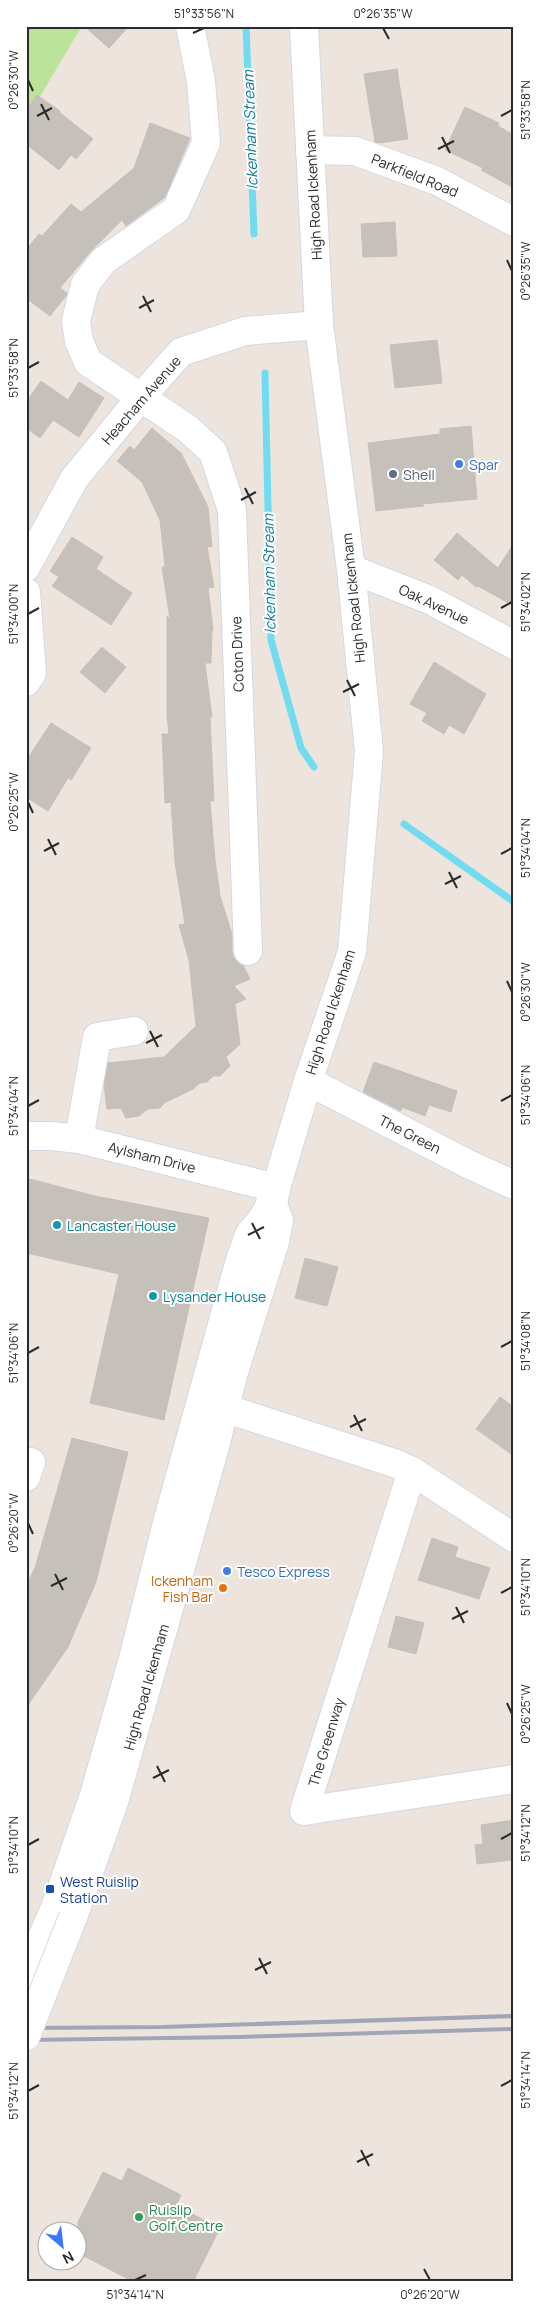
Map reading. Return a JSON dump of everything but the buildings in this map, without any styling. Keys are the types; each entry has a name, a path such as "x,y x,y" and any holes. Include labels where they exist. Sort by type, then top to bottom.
{"street":[{"name":"Coton Drive","path":"190,26 201,81 206,144 176,210 103,261 85,285 76,321 79,341 88,362 188,429 213,452 232,510 248,951"},
{"name":"High Road Ickenham","path":"26,1974 64,1912 114,1802 213,1404 275,1242 280,1220 273,1205 276,1188 308,1082 352,952 368,751 351,569 319,325 304,26"},
{"name":"Parkfield Road","path":"310,150 355,151 437,181 514,222"},
{"name":"Heacham Avenue","path":"26,567 74,478 181,352 245,331 319,325"},
{"name":"Oak Avenue","path":"351,569 430,600 514,645"},
{"path":"26,592 32,673 26,682"},
{"path":"79,1139 97,1037 134,1031"},
{"name":"The Green","path":"308,1082 468,1164 514,1185"},
{"name":"Aylsham Drive","path":"26,1136 79,1139 276,1188"},
{"path":"213,1404 394,1463 412,1471 514,1538"},
{"name":"The Greenway","path":"412,1471 304,1811 514,1778"},
{"name":"High Road Ickenham","path":"26,2036 64,1912"}],"green space":[{"path":"26,26 82,26 26,120"}],"waterway":[{"name":"Ickenham Stream","path":"246,26 254,234"},
{"name":"Ickenham Stream","path":"265,373 271,640 301,748 314,767"},
{"name":"Ickenham Stream","path":"404,824 514,902"}],"railway":[{"path":"26,2028 162,2027 514,2016"},
{"path":"26,2040 240,2037 514,2029"}],"place":[{"name":"Spar","path":"459,464"},
{"name":"Shell","path":"393,474"},
{"name":"Lancaster House","path":"57,1225"},
{"name":"Lysander House","path":"153,1296"},
{"name":"Tesco Express","path":"227,1571"},
{"name":"Ickenham Fish Bar","path":"223,1588"},
{"name":"West Ruislip Station","path":"50,1889"},
{"name":"Ruislip Golf Centre","path":"139,2217"}]}
